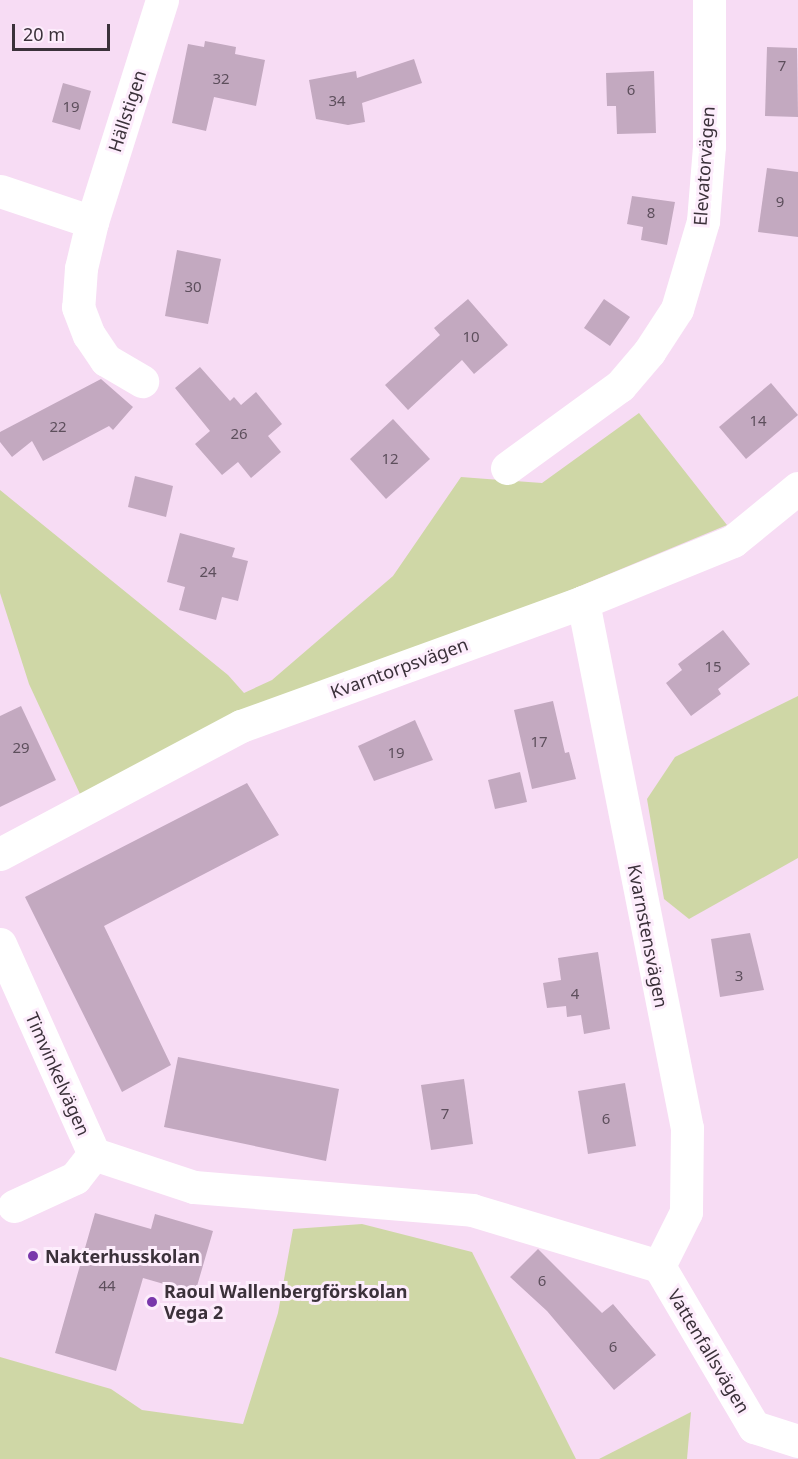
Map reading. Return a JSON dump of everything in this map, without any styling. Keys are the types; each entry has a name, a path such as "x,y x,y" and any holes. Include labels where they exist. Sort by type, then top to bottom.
{"street":[{"name":"Hällstigen","path":"142,381 106,360 89,335 78,307 81,268 92,222 162,0"},
{"name":"Elevatorvägen","path":"507,468 620,386 649,352 677,309 703,221 709,146 709,0"},
{"path":"0,191 92,222"},
{"name":"Kvarntorpsvägen","path":"0,854 241,726 583,602 733,541 798,488"},
{"name":"Kvarnstensvägen","path":"583,602 687,1128 686,1212 659,1266"},
{"name":"Timvinkelvägen","path":"0,944 94,1154 194,1187 471,1210 659,1266"},
{"path":"14,1206 75,1178 94,1154"},
{"name":"Vattenfallsvägen","path":"659,1266 754,1427 798,1441"}],"green space":[{"path":"639,413 727,525 80,794 29,684 0,593 0,490 228,675 244,693 272,680 393,576 461,477 542,483"},
{"path":"798,696 798,858 689,919 664,899 647,799 675,757"},
{"path":"362,1224 472,1252 576,1459 0,1459 0,1357 111,1389 142,1410 243,1424 278,1313 293,1229"},
{"path":"691,1412 687,1459 599,1459"}],"building":[{"path":"205,41 236,47 235,54 265,60 256,106 214,97 206,131 172,123 188,44 204,47"},
{"path":"767,47 797,48 798,117 765,116"},
{"path":"414,59 422,83 362,103 365,122 348,125 316,119 309,80 356,71 357,78"},
{"path":"654,71 656,133 617,134 616,106 607,106 606,73"},
{"path":"63,83 91,91 80,130 52,122"},
{"path":"767,168 798,172 798,237 758,232"},
{"path":"632,196 675,202 667,245 641,240 643,227 627,224"},
{"path":"177,250 221,259 208,324 165,316"},
{"path":"468,299 508,345 474,374 462,360 408,410 385,385 440,335 434,328"},
{"path":"604,299 630,317 610,346 584,328"},
{"path":"200,367 230,401 234,397 241,405 256,392 282,424 268,436 281,452 251,478 238,462 222,475 195,444 210,431 175,388"},
{"path":"101,379 133,407 113,430 109,426 43,461 32,441 12,457 0,442 0,432"},
{"path":"771,383 798,415 746,459 719,427"},
{"path":"393,419 430,459 386,499 350,459"},
{"path":"135,476 173,486 166,517 128,507"},
{"path":"180,533 235,548 232,557 248,561 238,601 222,597 216,620 179,610 185,587 167,582"},
{"path":"723,630 750,664 718,689 721,694 691,716 666,683 682,670 678,664"},
{"path":"553,701 565,753 569,752 576,779 532,789 514,710"},
{"path":"21,706 56,780 0,807 0,716"},
{"path":"415,720 433,760 374,781 358,746"},
{"path":"520,772 527,802 495,809 488,780"},
{"path":"247,783 279,835 104,926 171,1065 122,1092 25,897"},
{"path":"750,933 764,990 720,997 711,939"},
{"path":"598,952 610,1029 584,1034 581,1015 567,1017 566,1006 547,1008 543,983 561,980 558,958"},
{"path":"178,1057 339,1089 326,1161 164,1127"},
{"path":"464,1079 473,1144 431,1150 421,1085"},
{"path":"625,1083 636,1146 588,1154 578,1091"},
{"path":"95,1213 151,1229 155,1214 213,1231 195,1293 143,1278 116,1371 55,1353"},
{"path":"538,1249 602,1313 613,1304 656,1355 614,1390 547,1311 510,1277"}],"place":[{"name":"Nakterhusskolan","path":"33,1256"},
{"name":"Raoul Wallenbergförskolan Vega 2","path":"152,1302"}]}
